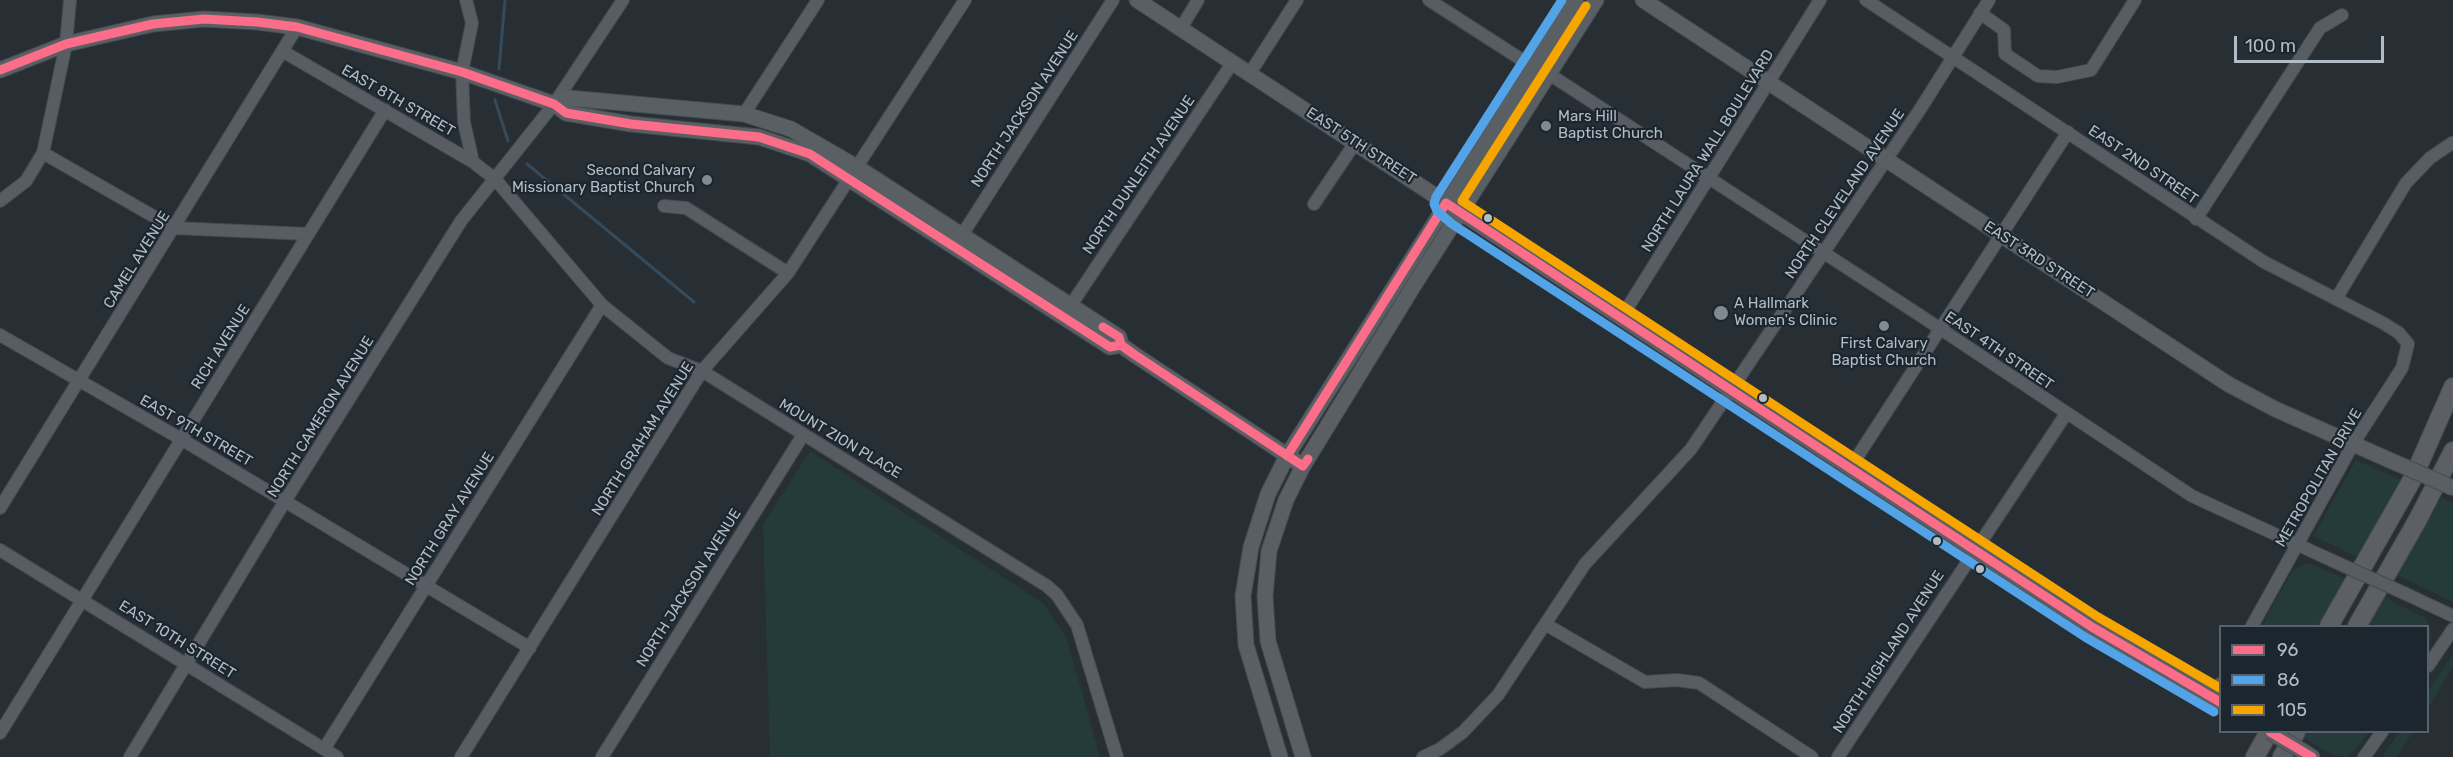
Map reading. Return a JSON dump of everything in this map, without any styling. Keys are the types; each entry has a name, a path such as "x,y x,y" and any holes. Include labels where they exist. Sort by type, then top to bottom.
{"highway":[{"path":"2330,625 2413,478 2453,387"},
{"path":"2358,625 2417,521 2453,451"},
{"path":"2254,757 2269,733"},
{"path":"2282,757 2295,733"}],"main road":[{"name":"EAST 5TH STREET","path":"1137,0 2127,650 2218,694"},
{"path":"1281,757 1246,645 1243,596 1254,539 1268,494 1287,456 1576,0"},
{"path":"1303,757 1268,641 1265,596 1269,551 1286,500 1303,466 1596,0"},
{"name":"EAST 3RD STREET","path":"1643,0 2228,384 2274,409 2453,488"},
{"path":"0,70 66,44 153,24 204,19 297,27 462,72 554,104 566,113 663,127 759,137 852,171 962,235 1119,337 1121,345 1303,466"},
{"path":"554,104 569,98 744,114 791,129 1110,347 1121,345"},
{"path":"663,127 669,118 729,122 744,114"},
{"path":"2272,733 2311,756"}],"street":[{"path":"0,201 26,181 43,153 66,44 70,0"},
{"path":"466,0 472,23 462,72 464,122 473,162"},
{"name":"NORTH CAMERON AVENUE","path":"130,757 285,501 461,222 554,104 623,0"},
{"path":"744,114 818,0"},
{"name":"NORTH GRAHAM AVENUE","path":"461,757 702,371 788,273 965,0"},
{"name":"NORTH JACKSON AVENUE","path":"962,235 1113,0"},
{"path":"1180,28 1198,0"},
{"path":"1250,73 1297,0"},
{"path":"1429,0 1533,67"},
{"name":"NORTH LAURA WALL BOULEVARD","path":"1621,318 1820,0"},
{"name":"EAST 2ND STREET","path":"1866,0 2196,219 2264,262 2399,333 2408,344"},
{"name":"NORTH CLEVELAND AVENUE","path":"1423,757 1440,749 1463,732 1498,695 1585,564 1671,474 1732,391 1989,0"},
{"path":"1980,13 2004,30 2005,54 2038,76 2057,77 2091,70 2136,0"},
{"path":"2196,219 2320,28 2342,15"},
{"name":"CAMEL AVENUE","path":"0,508 284,52 297,27"},
{"name":"EAST 8TH STREET","path":"284,52 473,162 495,179"},
{"name":"NORTH DUNLEITH AVENUE","path":"1071,305 1233,62"},
{"name":"EAST 4TH STREET","path":"1549,74 2192,496 2453,616"},
{"name":"RICH AVENUE","path":"0,733 385,110"},
{"path":"1850,468 2068,132"},
{"path":"1314,204 1355,143"},
{"path":"2336,299 2406,183 2430,158 2452,143"},
{"path":"43,153 174,228 308,234"},
{"name":"MOUNT ZION PLACE","path":"495,179 602,305 668,358 702,371 1018,566 1057,595 1077,625 1117,757"},
{"path":"664,206 687,208 788,273"},
{"name":"NORTH GRAY AVENUE","path":"324,749 602,305"},
{"name":"EAST 9TH STREET","path":"0,335 181,439 530,648"},
{"name":"METROPOLITAN DRIVE","path":"2253,625 2353,444 2402,368 2408,344"},
{"name":"NORTH HIGHLAND AVENUE","path":"1838,757 2066,414"},
{"name":"NORTH JACKSON AVENUE","path":"602,757 803,435"},
{"name":"EAST 10TH STREET","path":"0,550 337,757"},
{"path":"1545,624 1645,682 1677,680 1699,683 1812,757"},
{"path":"2429,663 2453,629"},
{"path":"2364,757 2381,733"}],"green space":[{"path":"810,451 1044,604 1067,639 1100,757 770,757 763,524"},
{"path":"2356,460 2402,480 2359,558 2313,536"},
{"path":"2441,497 2453,503 2453,602 2397,575"},
{"path":"2308,563 2346,579 2320,625 2262,625 2293,570"},
{"path":"2384,597 2427,619 2429,625 2368,625"},
{"path":"2429,626 2432,636 2429,644"},
{"path":"2453,654 2453,667 2429,706 2429,690"},
{"path":"2306,733 2368,733 2356,749 2346,757 2332,755 2304,738"},
{"path":"2399,733 2412,733 2397,757 2382,757"}],"waterway":[{"path":"499,69 505,0"},
{"path":"495,100 508,141"},
{"path":"527,164 694,302"}],"transit line":[{"name":"86","path":"1562,0 1436,197 1434,204 1437,211 1452,224 2085,637 2214,712"},
{"name":"105","path":"1586,6 1462,201 2098,617 2219,687"},
{"name":"96","path":"0,70 66,44 153,24 204,19 257,22 297,27 462,72 554,104 566,113 631,124 759,137 810,154 1110,347 1121,345"},
{"name":"96","path":"1287,456 1446,203 2092,627 2219,701"},
{"name":"96","path":"1103,327 1119,337 1121,345 1135,355 1303,466 1308,459"},
{"name":"96","path":"2272,733 2312,757"}],"place":[{"name":"Mars Hill Baptist Church","path":"1546,126"},
{"name":"Second Calvary Missionary Baptist Church","path":"707,180"},
{"name":"A Hallmark Women's Clinic","path":"1721,313"},
{"name":"First Calvary Baptist Church","path":"1884,326"}]}
